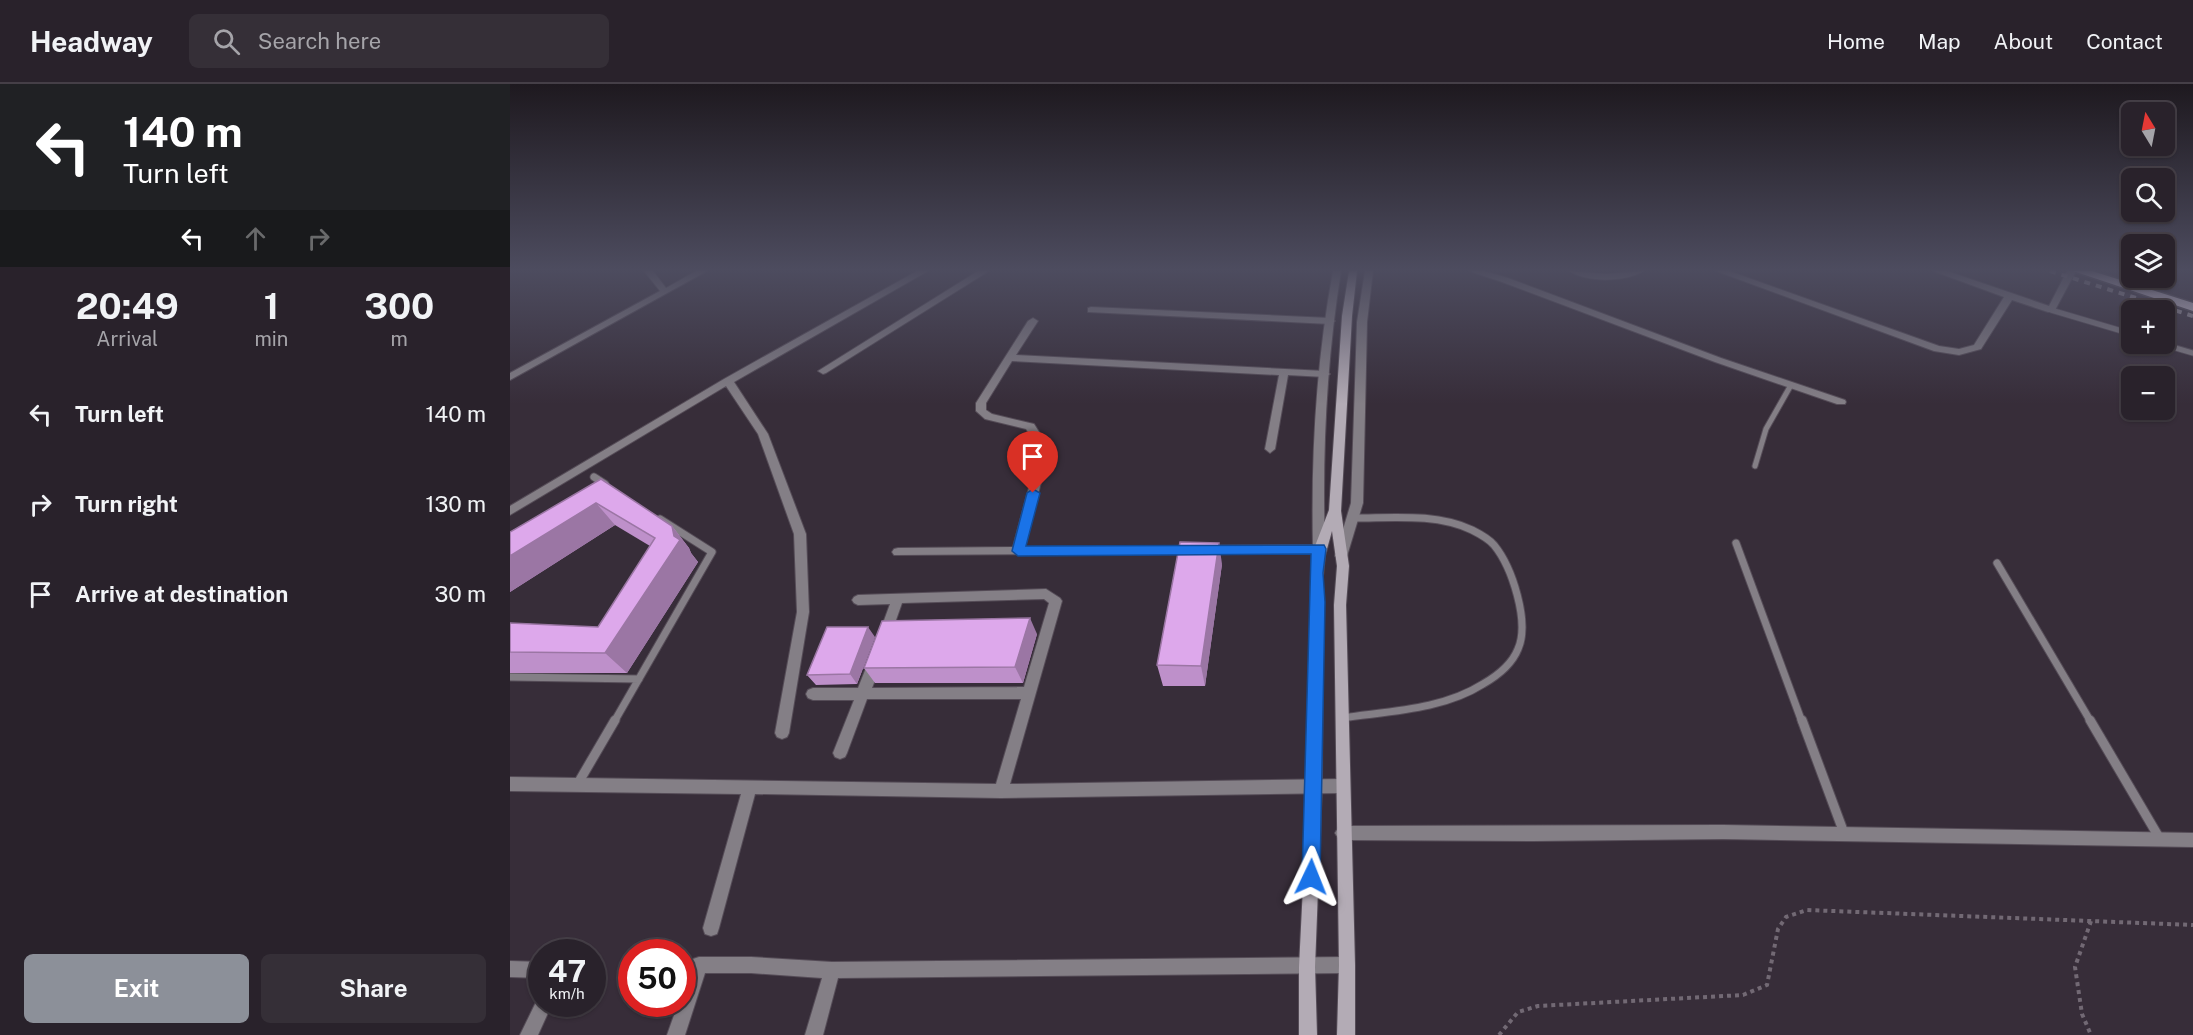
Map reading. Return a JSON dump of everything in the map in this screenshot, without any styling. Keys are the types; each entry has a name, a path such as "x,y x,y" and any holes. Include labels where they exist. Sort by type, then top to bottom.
{"main road":[{"path":"1346,1035 1347,965 1340,605 1343,566 1335,511 1347,315"},
{"path":"1308,1035 1307,967 1315,786 1318,602 1316,573 1319,549 1335,511"}],"street":[{"path":"510,378 623,315"},
{"path":"510,511 728,381 845,315"},
{"path":"823,371 911,315"},
{"path":"1208,315 1330,321"},
{"path":"898,552 1319,549 1317,501 1331,315"},
{"path":"1341,556 1357,503 1363,315"},
{"path":"1601,315 1841,402"},
{"path":"1843,315 1937,349 1959,352 1978,347 1998,315"},
{"path":"1018,551 1043,454 1043,446 1030,426 989,417 981,411 981,403 1034,321"},
{"path":"1010,358 1325,374"},
{"path":"1269,449 1284,372"},
{"path":"728,381 763,434 800,534 803,612 782,733"},
{"path":"858,600 1035,594 1053,597 1056,601 1001,791"},
{"path":"840,753 864,694 898,598"},
{"path":"813,694 1030,693"},
{"path":"510,784 1001,791 1343,786"},
{"path":"711,928 750,787"},
{"path":"1343,833 1723,832 1845,836 2193,840"},
{"path":"676,1035 699,965 751,965 832,970 1347,965"},
{"path":"510,969 528,970"},
{"path":"814,1035 832,970"},
{"path":"529,1035 538,1017"}],"lane":[{"path":"2069,315 2121,331"},
{"path":"2175,348 2193,353"},
{"path":"1755,466 1766,429 1791,385"},
{"path":"594,477 616,491"},
{"path":"578,785 712,552 654,515"},
{"path":"1342,718 1452,700 1483,685 1508,665 1520,646 1522,627 1509,570 1500,551 1483,535 1457,524 1436,520 1354,518"},
{"path":"1736,543 1845,836"},
{"path":"1997,563 2160,839"},
{"path":"510,677 639,680"}],"path":[{"path":"1499,1035 1518,1012 1538,1006 1743,995 1767,985 1778,928 1786,917 1807,910 2193,925"},
{"path":"2091,921 2075,967 2082,1014 2091,1035"}],"building":[{"path":"601,479 672,526 674,536 680,540 605,653 510,652 510,623 598,627 655,538 596,503 510,556 510,532"},
{"path":"1180,542 1219,543 1201,666 1157,665"},
{"path":"1030,618 1015,667 864,668 882,621"},
{"path":"827,627 868,627 850,674 807,675"}],"route":[{"path":"1033,493 1018,551 1319,549 1316,573 1318,602 1315,786 1311,877"}]}
